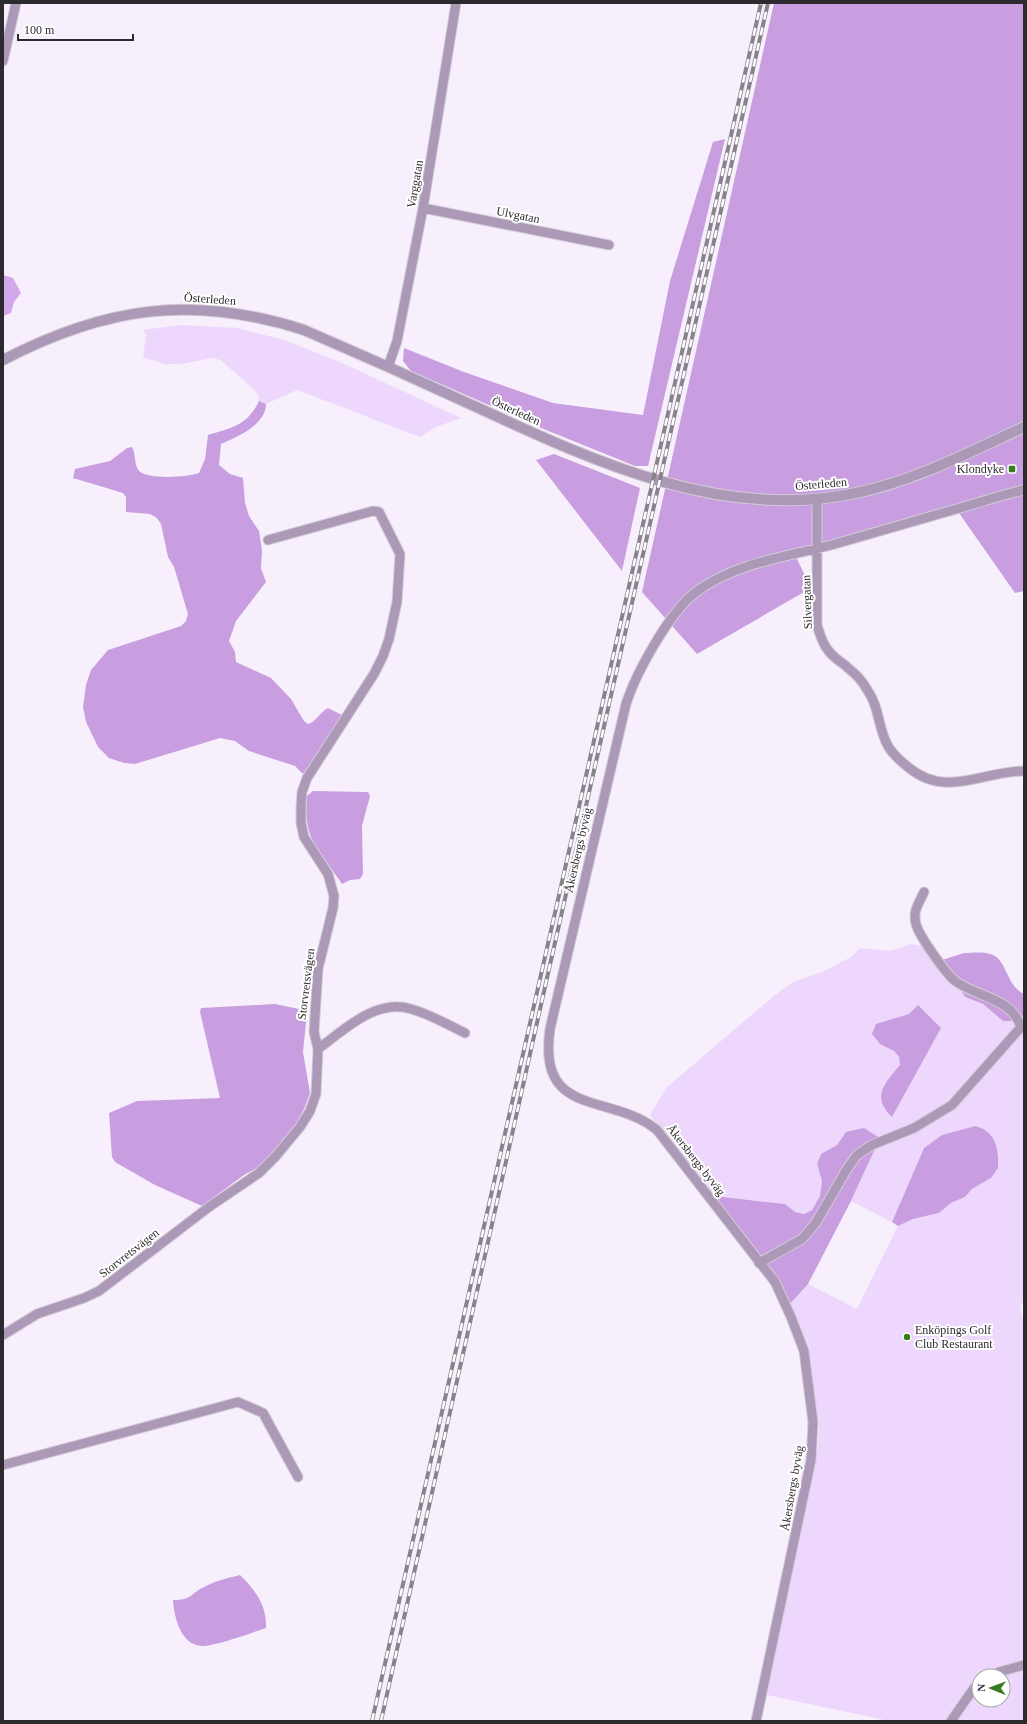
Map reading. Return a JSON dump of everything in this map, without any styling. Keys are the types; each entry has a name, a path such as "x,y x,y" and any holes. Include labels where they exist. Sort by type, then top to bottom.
{"street":[{"path":"3,61 16,3"},
{"name":"Varggatan","path":"388,367 397,341 424,208 456,3"},
{"name":"Ulvgatan","path":"424,208 608,246"},
{"name":"Österleden","path":"3,360 57,334 105,319 143,312 204,309 257,316 304,330 551,442 635,474 664,483 727,495 760,499 817,499 856,494 893,483 1024,427"},
{"name":"Åkersbergs byväg","path":"756,1721 811,1460 813,1422 803,1345 775,1282 657,1130 639,1118 592,1104 568,1092 560,1084 550,1068 547,1046 581,889 619,729 631,689 638,674 674,614 684,602 696,592 722,576 748,566 817,549 1024,490"},
{"name":"Silvergatan","path":"817,499 817,625 821,639 828,650 848,668 869,692 877,708 886,743 893,753 912,771 933,781 946,783 958,783 997,774 1024,771"},
{"name":"Storvretsvägen","path":"3,1335 36,1314 84,1298 99,1291 209,1207 259,1173 276,1156 300,1127 310,1111 316,1094 318,1049 314,1032 318,969 333,908 334,896 328,874 304,837 301,823 302,792 307,778 354,707 383,656 394,620 397,602 400,554 379,512 373,511 268,540"},
{"path":"759,1262 802,1239 815,1224 846,1170 857,1155 872,1145 914,1128 952,1105 1022,1027 1018,1017 1008,1006 965,987 955,981 948,974 916,926 915,912 924,892"},
{"path":"318,1049 346,1027 388,1007 411,1008 465,1033"},
{"path":"3,1465 238,1402 263,1413 298,1477"},
{"path":"1011,1669 1024,1665"},
{"path":"951,1721 971,1692"}],"shaded area":[{"path":"774,3 1024,3 1024,591 1015,593 959,513 823,552 796,557 811,588 697,654 642,592"},
{"path":"725,139 648,466 635,466 546,430 411,371 403,361 404,348 464,372 553,403 643,415 670,281 713,142"},
{"path":"3,275 13,278 21,293 14,302 11,313 3,316"},
{"path":"180,325 238,328 284,340 340,362 461,418 436,427 420,437 297,390 266,404 259,401 258,395 246,382 220,360 213,358 181,364 164,364 143,357 146,335 143,330"},
{"path":"259,401 266,404 265,411 256,424 235,438 221,444 219,465 230,474 243,478 245,503 249,516 259,531 262,550 261,568 266,582 236,621 229,641 235,652 236,662 271,678 291,699 304,721 308,724 328,708 344,716 303,774 295,766 249,751 235,741 220,738 135,764 124,763 109,758 98,747 86,722 83,707 86,685 91,670 108,650 181,626 186,621 188,614 174,567 168,557 161,524 157,518 150,514 126,512 126,497 123,493 73,478 75,469 110,461 127,448 132,447 137,469 144,474 168,477 186,476 199,473 205,459 208,435 225,430 244,420 255,409"},
{"path":"554,454 640,488 622,571 536,460"},
{"path":"313,791 368,792 370,796 362,826 363,874 360,879 350,880 342,884 314,844 307,824 306,811 307,796"},
{"path":"911,944 923,946 958,986 965,997 983,1004 1003,1021 1013,1021 1024,1015 1024,1300 1020,1307 1024,1322 1024,1721 889,1721 767,1695 818,1444 819,1426 808,1347 789,1305 808,1284 857,1309 898,1226 913,1219 939,1213 951,1203 965,1197 972,1189 991,1178 975,1126 942,1135 924,1148 892,1222 851,1201 880,1138 846,1132 837,1145 821,1154 817,1164 822,1181 820,1196 812,1210 804,1214 795,1212 784,1204 714,1196 650,1115 666,1088 775,995 793,982 824,971 851,957 860,948 890,951","holes":["909,1014 907,1088 892,1117 892,1075 900,1065 899,1057 894,1051 898,1018"]},
{"path":"964,953 986,953 998,958 1014,985 1024,994 1024,1015 1013,1021 1003,1021 983,1004 965,997 942,960"},
{"path":"308,1003 303,1052 310,1093 297,1123 273,1152 257,1168 244,1175 202,1206 155,1185 115,1162 112,1157 109,1113 137,1101 220,1098 200,1012 201,1008 275,1004 299,1009"},
{"path":"918,1005 941,1028 892,1117 882,1103 881,1097 882,1091 889,1078 900,1065 899,1057 894,1051 880,1044 872,1034 876,1024 909,1014"},
{"path":"975,1126 982,1128 992,1136 997,1148 998,1168 991,1178 972,1189 965,1197 951,1203 939,1213 913,1219 898,1226 892,1222 924,1148 942,1135"},
{"path":"864,1128 880,1138 851,1201 808,1284 789,1305 756,1254 714,1196 785,1204 795,1212 804,1214 812,1210 820,1196 822,1181 817,1164 821,1154 837,1145 846,1132"},
{"path":"240,1575 251,1586 259,1598 266,1620 266,1628 207,1646 194,1644 188,1640 183,1635 177,1621 173,1600 187,1598 208,1585"}],"railway":[{"path":"372,1721 761,3"},
{"path":"381,1721 547,978 768,3"}],"place":[{"name":"Klondyke","path":"1012,469"},
{"name":"Enköpings Golf Club Restaurant","path":"907,1337"}]}
